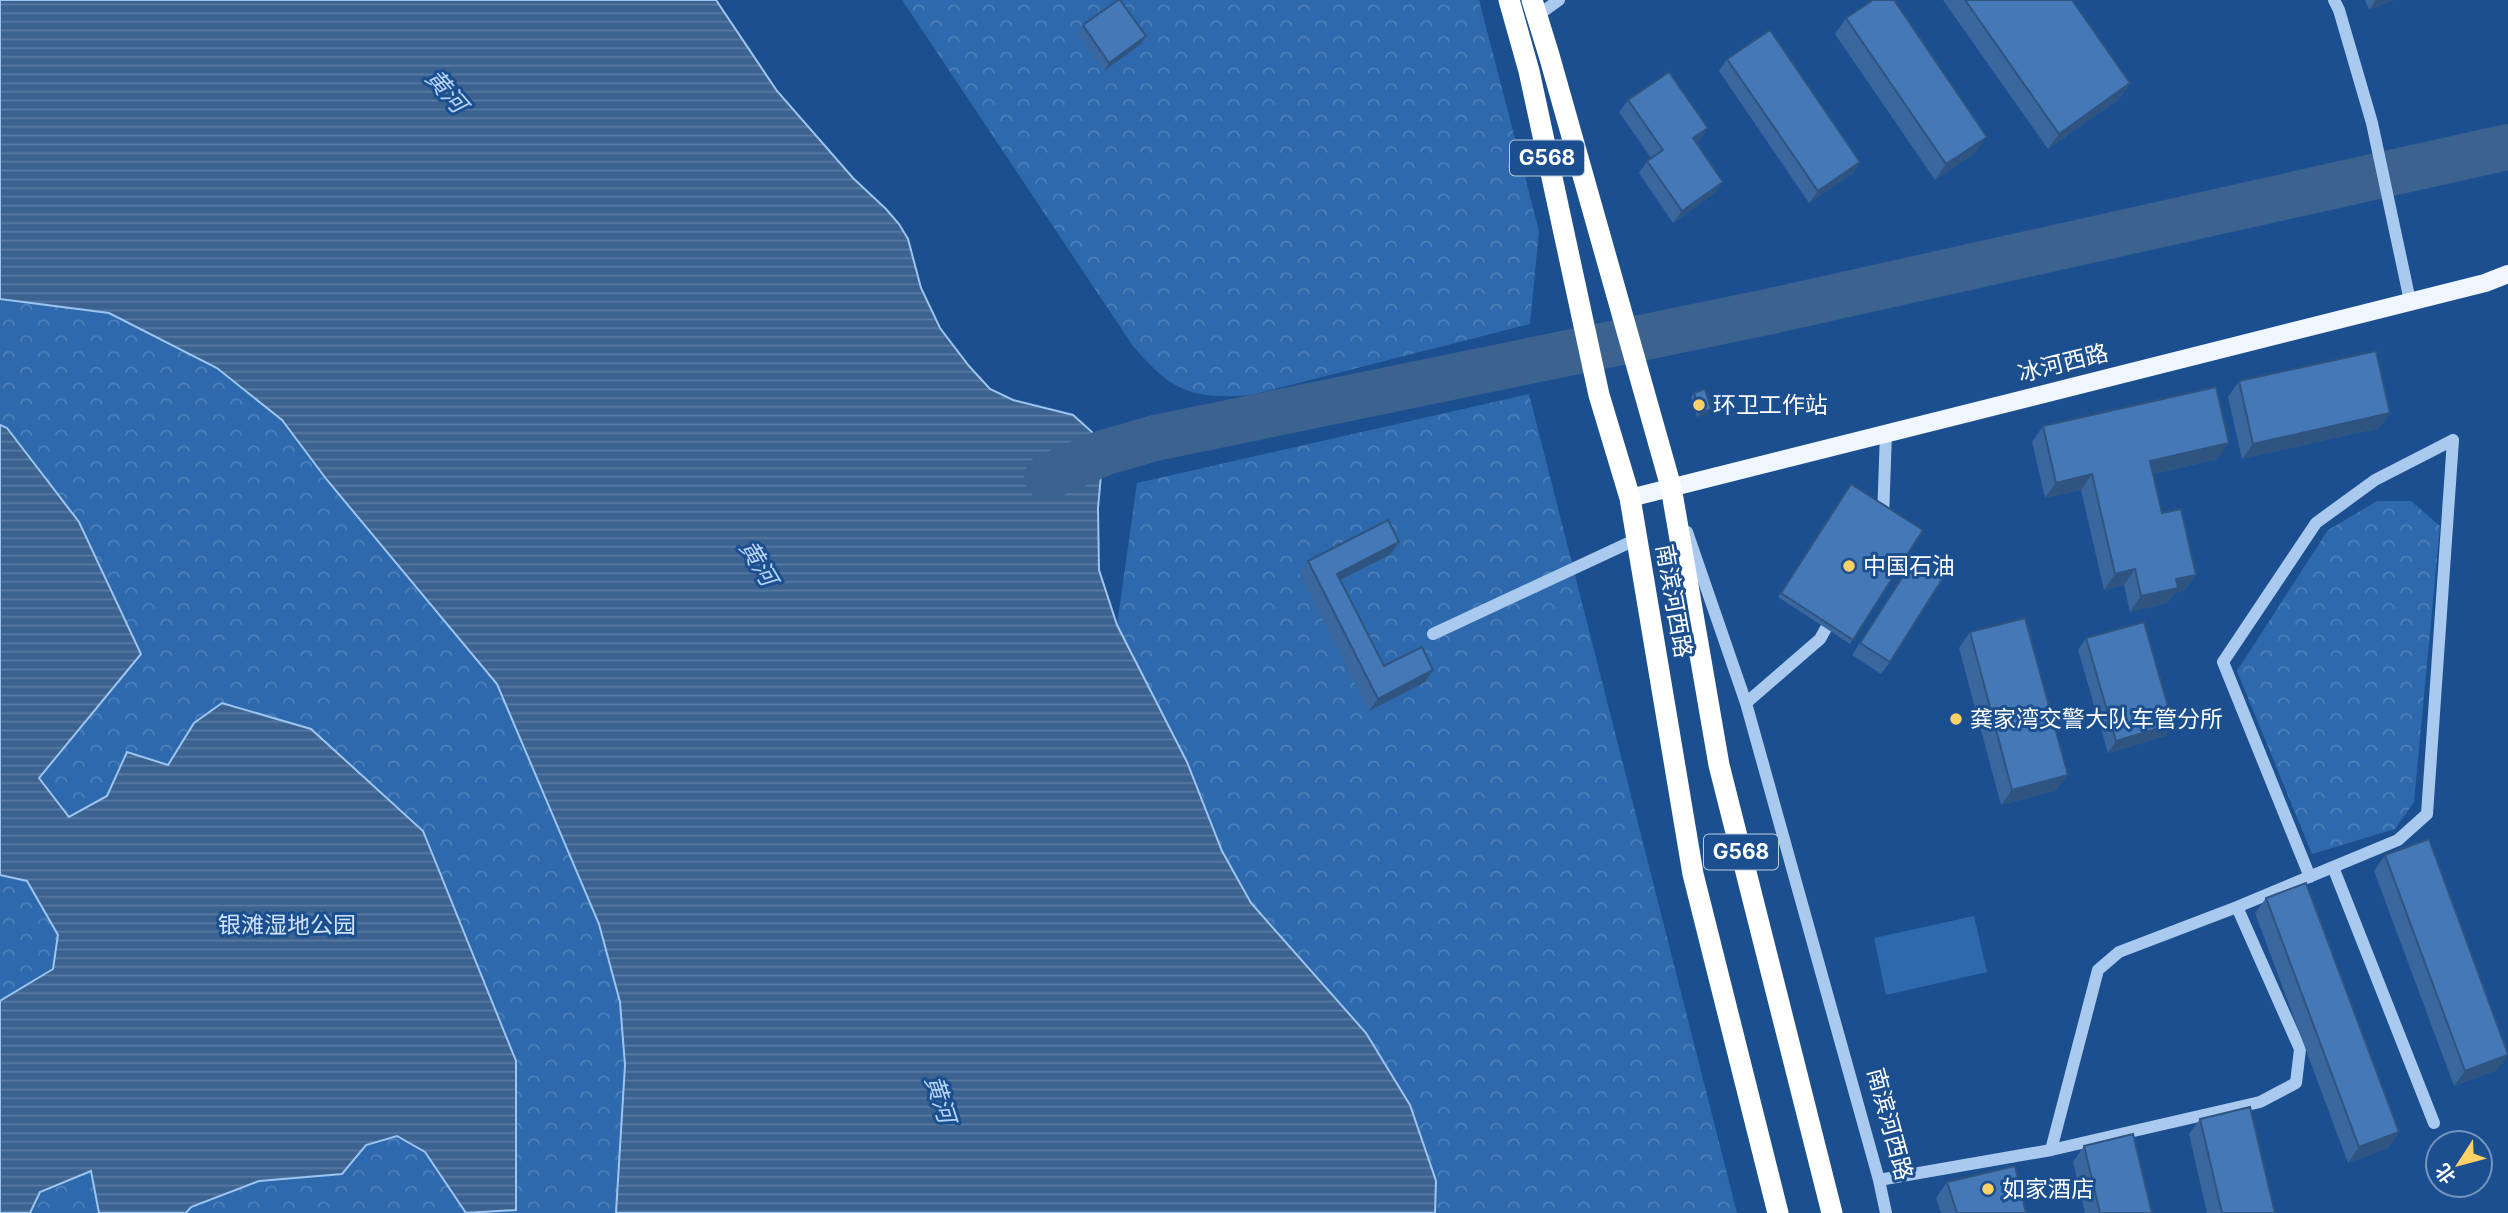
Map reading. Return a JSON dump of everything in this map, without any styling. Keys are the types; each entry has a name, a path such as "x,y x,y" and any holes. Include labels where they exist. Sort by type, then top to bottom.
{"highway":[{"name":"南滨河西路","path":"1510,0 1529,71 1599,395 1630,498 1693,874 1778,1213"},
{"name":"南滨河西路","path":"1534,8 1671,487 1719,765 1832,1213"}],"main road":[{"name":"冰河西路","path":"1630,498 2485,283 2508,274"}],"street":[{"path":"1534,8 1559,0"},
{"path":"2334,0 2339,9 2372,123 2410,301"},
{"path":"1882,533 1886,433"},
{"path":"2051,1150 2098,970 2119,952 2237,907 2310,877 2398,840 2427,814 2453,440 2375,480 2316,523 2223,662 2310,877"},
{"name":"南滨河西路","path":"1671,487 1746,702 1886,1213"},
{"path":"1433,634 1637,539"},
{"path":"1746,702 1820,639 1841,604"},
{"path":"2333,867 2434,1123"},
{"path":"1879,1180 2051,1150 2260,1102 2296,1083 2300,1049 2237,907"}],"green space":[{"path":"902,0 1479,0 1539,231 1530,324 1251,395 1198,394 1171,383 1133,346"},
{"name":"银滩湿地公园","path":"0,299 109,313 217,368 282,420 327,480 497,684 599,924 620,1002 625,1065 616,1213 0,1213"},
{"path":"1529,394 1737,1213 1435,1213 1436,1181 1410,1105 1366,1033 1251,903 1222,851 1187,762 1117,625 1137,483"},
{"path":"2377,501 2411,501 2440,526 2414,802 2395,829 2312,854 2237,671 2328,530"},
{"path":"1974,916 1987,972 1886,995 1874,938"}],"water":[{"name":"黄河","path":"0,0 716,0 777,91 853,178 899,224 908,239 921,288 940,328 969,366 990,389 1013,400 1073,415 1092,432 1103,453 1098,508 1099,570 1117,625 1187,762 1222,851 1251,903 1366,1033 1410,1105 1436,1181 1435,1213 616,1213 625,1065 620,1002 599,924 497,684 327,480 282,420 217,368 109,313 0,299"},
{"path":"0,425 7,428 79,522 141,654 39,778 69,817 107,796 127,752 168,765 194,723 222,703 311,729 423,831 516,1061 516,1210 466,1213 425,1152 397,1136 366,1145 342,1174 259,1181 191,1207 186,1213 99,1213 91,1171 40,1192 30,1213 0,1213 0,1001 53,969 58,935 27,881 0,875"}],"building":[{"path":"1118,0 1146,36 1109,63 1083,25"},
{"path":"1873,0 1894,0 1987,137 1946,164 1846,18"},
{"path":"1965,0 2072,0 2130,83 2059,134"},
{"path":"1770,30 1860,162 1818,191 1727,59"},
{"path":"1669,72 1708,128 1693,138 1723,182 1682,211 1647,161 1663,150 1628,100"},
{"path":"2376,351 2390,413 2253,444 2239,381"},
{"path":"2216,387 2229,443 2150,461 2162,513 2181,509 2196,575 2176,579 2178,588 2141,596 2135,569 2115,574 2092,474 2056,483 2043,426"},
{"path":"1705,389 1711,409 1700,413 1694,393"},
{"name":"中国石油","path":"1851,484 1923,530 1853,640 1781,593"},
{"path":"1388,520 1399,542 1337,574 1384,666 1422,647 1433,670 1378,699 1308,561"},
{"path":"1914,559 1943,578 1890,662 1860,643"},
{"path":"2025,618 2068,775 2012,790 1970,632"},
{"path":"2144,622 2173,724 2116,741 2086,638"},
{"path":"2429,839 2508,1054 2465,1071 2385,855"},
{"path":"2306,883 2399,1132 2359,1147 2266,898"},
{"path":"2250,1107 2275,1213 2222,1213 2200,1119"},
{"path":"2133,1134 2152,1213 2100,1213 2084,1146"},
{"path":"2015,1166 2026,1213 1957,1213 1947,1182"}],"waterway":[{"path":"1047,477 1103,453 1155,438 1767,312 2508,147"}],"place":[{"name":"环卫工作站","path":"1699,405"},
{"name":"中国石油","path":"1849,566"},
{"name":"龚家湾交警大队车管分所","path":"1956,719"},
{"name":"如家酒店","path":"1988,1189"}]}
